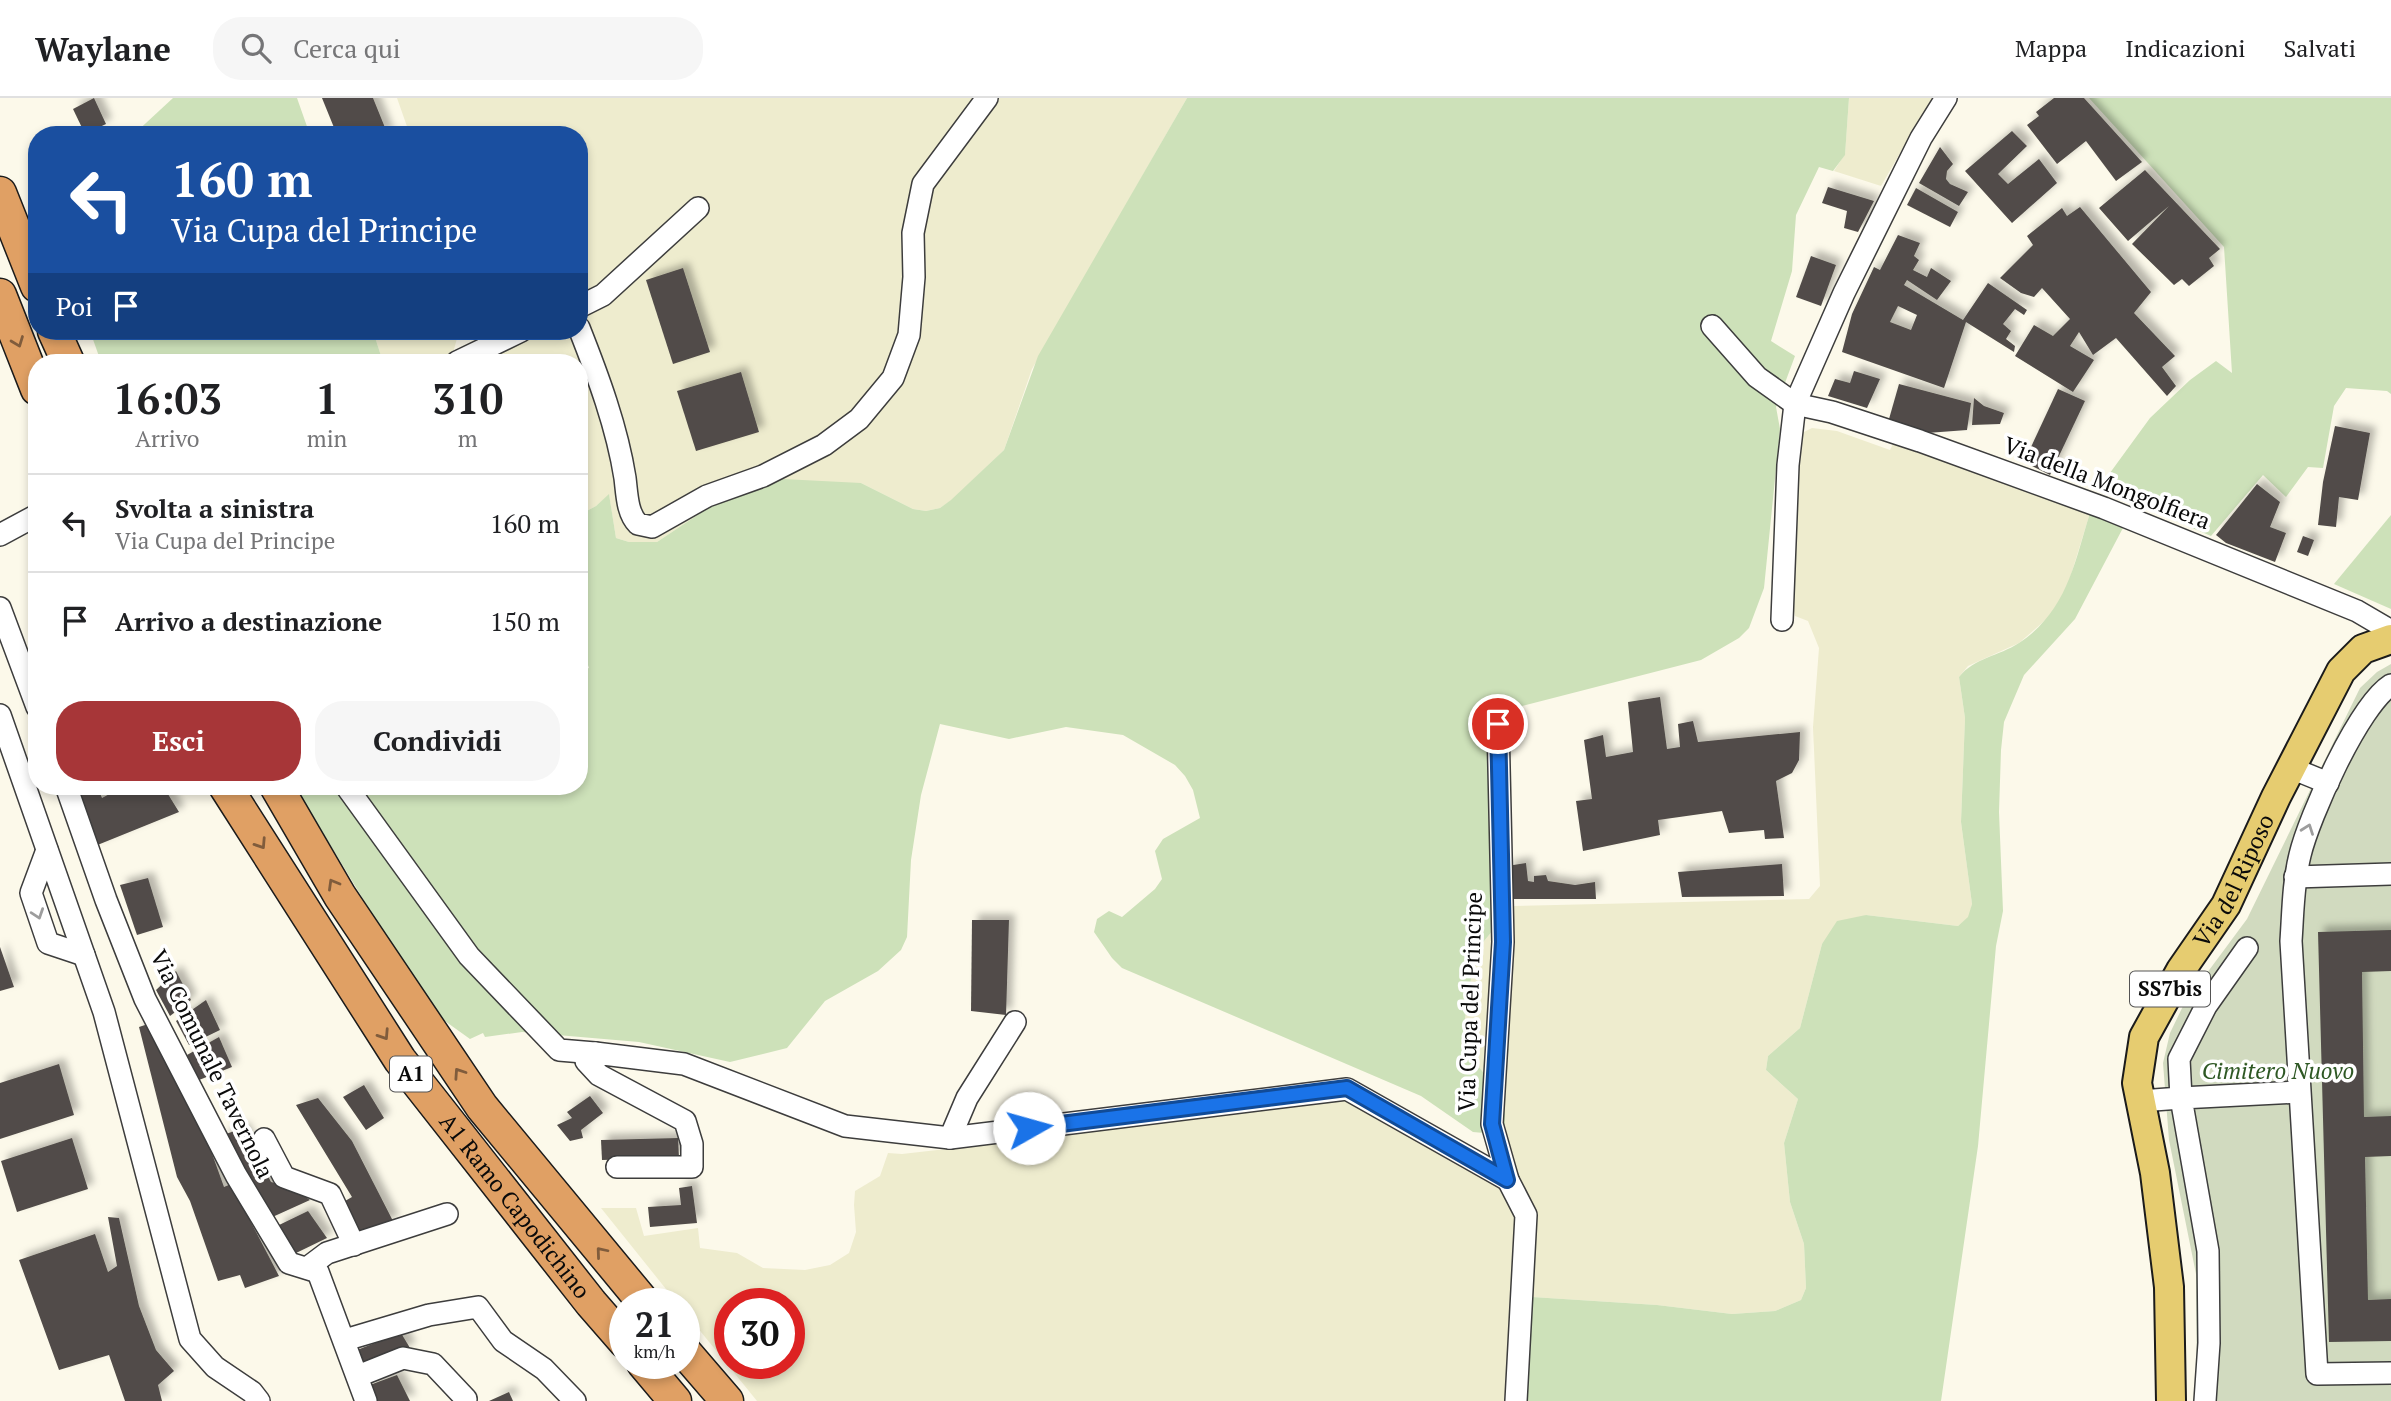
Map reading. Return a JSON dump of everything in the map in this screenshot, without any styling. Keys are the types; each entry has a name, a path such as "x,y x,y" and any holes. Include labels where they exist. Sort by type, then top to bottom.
{"highway":[{"path":"0,192 28,263"},
{"path":"0,295 28,365"},
{"name":"A1 Ramo Capodichino","path":"231,795 400,1060 609,1324"},
{"name":"A1 Ramo Capodichino","path":"281,795 341,896 482,1107 632,1288"},
{"path":"700,1370 727,1401"},
{"path":"656,1379 675,1401"}],"main road":[{"name":"Via del Riposo","path":"2171,1401 2169,1287 2155,1173 2137,1083 2144,1037 2181,970 2226,905 2341,671 2363,649 2391,639"}],"street":[{"path":"584,340 623,464 630,513 638,524 652,527 707,496 763,476 824,445 859,419 893,379 909,335 914,277 914,233 923,184 987,98"},
{"path":"1782,620 1788,465 1795,404 1844,293 1922,138 1946,98"},
{"path":"588,302 603,295 698,208"},
{"path":"1712,326 1757,377 1795,404"},
{"path":"474,354 502,340"},
{"name":"Via della Mongolfiera","path":"1795,404 1832,412 1920,440 2104,508 2357,611 2391,631"},
{"path":"0,535 28,519"},
{"path":"0,608 28,683"},
{"path":"2391,685 2382,691 2366,710 2307,828 2295,877 2291,942 2317,1374 2391,1373"},
{"path":"0,715 104,1012 190,1339 234,1392 251,1392 259,1401"},
{"name":"Via Cupa del Principe","path":"1498,724 1503,942 1492,1124 1507,1180 1526,1215 1516,1401"},
{"path":"2291,768 2328,783"},
{"name":"Via Comunale Tavernola","path":"69,795 145,999 264,1224 289,1263 318,1272 366,1401"},
{"path":"353,795 469,956 559,1050 591,1057 684,1064 845,1126 950,1138 1347,1088 1507,1180"},
{"path":"47,850 31,893 48,943 84,955"},
{"path":"2295,877 2391,874"},
{"path":"2205,1401 2209,1343 2208,1251 2181,1098 2179,1059 2206,1006 2247,948"},
{"path":"950,1138 968,1098 1015,1022"},
{"path":"591,1057 599,1075 685,1121 692,1144 692,1167 617,1167"},
{"path":"2140,1101 2298,1092"},
{"name":"Via Comunale Tavernola","path":"264,1139 284,1177 330,1194 354,1245"},
{"path":"307,1268 327,1253 447,1214"},
{"path":"345,1340 429,1315 478,1307 503,1341 544,1368 575,1401"},
{"path":"358,1376 403,1358 433,1364 466,1399"}],"shaded area":[{"path":"397,98 1187,98 1032,369 1004,450 952,500 940,508 926,511 913,509 861,483 720,500 657,542 629,542 616,538 609,495 588,510 588,354 380,354 376,340 457,340 453,353 479,342 478,340 588,340 588,126 407,126"},
{"path":"1849,98 1932,98 1881,186 1834,171 1845,154"},
{"path":"1812,428 1837,431 1890,450 1894,442 2090,513 2066,591 2050,616 2019,643 1968,666 1959,677 1965,718 1961,822 1972,904 1969,917 1958,926 1866,915 1822,944 1800,1028 1768,1056 1766,1070 1798,1099 1784,1143 1790,1202 1804,1244 1806,1288 1801,1300 1775,1311 1732,1314 1657,1305 1532,1297 1508,1158 1505,1098 1461,1046 1475,952 1513,906 1809,899 1820,886 1813,727 1819,648 1808,621 1795,616 1791,599 1795,455 1802,433"},
{"path":"1250,1098 1356,1099 1505,1190 1522,1232 1513,1346 1504,1401 757,1401 739,1379 805,1379 805,1288 714,1288 714,1348 700,1331 700,1288 665,1288 601,1208 636,1208 644,1236 698,1228 700,1248 737,1253 763,1268 805,1270 830,1265 849,1253 856,1232 855,1191 880,1176 888,1153 902,1154"}],"green space":[{"path":"173,98 297,98 307,126 143,126"},
{"path":"1187,98 1849,98 1845,155 1833,171 1819,167 1796,215 1792,271 1771,341 1795,356 1776,407 1780,429 1764,588 1749,628 1739,638 1701,660 1510,709 1488,722 1494,905 1513,906 1475,952 1461,1046 1505,1098 1505,1135 1473,1132 1421,1096 1122,968 1112,958 1094,932 1097,919 1109,911 1122,917 1155,889 1162,879 1155,851 1163,839 1200,818 1193,790 1175,765 1123,735 1066,727 1009,739 940,724 921,795 911,860 907,937 901,950 878,971 825,1001 787,1048 730,1062 639,1042 522,1032 485,1037 483,1033 470,1039 431,1011 300,795 588,795 588,510 609,494 616,538 629,542 657,542 720,500 783,479 861,483 913,509 926,511 940,508 1004,450 1038,356"},
{"path":"2089,98 2391,98 2391,394 2387,391 2346,388 2334,406 2323,468 2308,467 2286,497 2263,475 2211,536 2099,488 2150,418 2190,380 2216,361 2232,373 2224,247"},
{"path":"93,340 376,340 380,354 98,354"},
{"path":"2090,513 2124,526 2075,619 2024,675 2004,722 1999,812 2003,911 1996,946 1978,1146 1941,1401 1513,1401 1532,1297 1657,1305 1732,1314 1775,1311 1801,1300 1806,1288 1804,1244 1790,1202 1784,1143 1798,1099 1766,1070 1768,1056 1800,1028 1822,944 1837,921 1866,915 1958,926 1968,917 1972,904 1961,822 1965,718 1959,677 1979,661 2019,643 2048,616 2073,568"},
{"path":"2391,515 2391,609 2334,584"},
{"name":"Cimitero Nuovo","path":"2391,664 2391,1401 2197,1401 2196,1274 2169,1140 2163,1063 2170,1033 2184,1004 2247,919 2360,688 2377,672"}],"building":[{"path":"94,98 106,124 81,126 73,109"},
{"path":"322,98 373,98 384,126 333,126"},
{"path":"2054,98 2084,98 2142,162 2116,181 2086,141 2057,164 2027,125 2039,116 2036,112"},
{"path":"2012,131 2027,146 1998,174 2008,184 2039,159 2057,183 2012,223 1965,171"},
{"path":"1940,147 1953,164 1947,171 1946,179 1950,184 1968,192 1959,206 1919,183"},
{"path":"2145,170 2220,249 2209,258 2214,266 2189,286 2182,279 2174,285 2132,244 2169,206 2128,241 2099,208"},
{"path":"1828,187 1874,201 1858,232 1844,228 1847,211 1822,203"},
{"path":"1916,188 1958,212 1950,227 1907,205"},
{"path":"2080,207 2151,292 2134,313 2175,356 2162,367 2176,386 2167,396 2116,338 2093,355 2079,332 2070,346 2094,360 2073,392 2015,356 2034,325 2053,336 2070,319 2042,288 2034,297 2021,293 2000,278 2033,245 2027,236 2062,208 2067,216"},
{"path":"1898,235 1920,243 1914,256 1919,260 1913,270 1927,277 1931,268 1951,281 1937,300 1907,280 1904,285 1963,320 1988,283 2027,310 2024,315 2015,309 2003,324 2011,331 2006,339 2015,346 2014,352 1966,322 1944,388 1842,352 1852,314 1874,267 1880,270","holes":["1898,306 1917,315 1911,330 1890,322"]},
{"path":"1811,256 1836,265 1821,306 1796,297"},
{"path":"683,268 710,352 673,364 646,280"},
{"path":"1854,371 1880,379 1867,408 1828,396 1835,379 1850,383"},
{"path":"741,372 759,432 696,451 677,391"},
{"path":"1899,384 1971,403 1967,430 1927,433 1889,419"},
{"path":"2058,389 2085,401 2050,475 2024,462"},
{"path":"1974,398 1984,406 2004,413 2000,424 1972,425"},
{"path":"2335,426 2370,433 2358,500 2339,497 2336,527 2318,525 2323,482"},
{"path":"2257,484 2280,502 2270,527 2286,533 2275,562 2226,543 2216,535"},
{"path":"2303,536 2314,540 2308,556 2297,552"},
{"path":"1660,697 1667,749 1680,747 1678,724 1693,721 1698,742 1800,732 1799,760 1792,773 1776,781 1784,838 1765,839 1764,830 1729,833 1722,811 1658,820 1660,835 1583,851 1576,801 1592,799 1584,740 1603,735 1606,757 1633,752 1628,702"},
{"path":"75,795 101,795 102,798 108,795 169,795 179,812 95,846"},
{"path":"1526,863 1528,881 1534,882 1534,876 1546,875 1548,881 1575,885 1595,882 1596,899 1512,899 1507,866"},
{"path":"1782,864 1784,896 1682,897 1678,872"},
{"path":"148,878 163,927 137,935 120,885"},
{"path":"972,920 1009,920 1006,1015 971,1011"},
{"path":"2391,930 2391,971 2362,972 2364,1117 2391,1116 2391,1156 2365,1157 2368,1300 2391,1299 2391,1341 2329,1342 2318,932"},
{"path":"0,947 14,987 0,991"},
{"path":"176,971 191,1000 170,1016 156,990"},
{"path":"206,1000 220,1030 189,1045 176,1021"},
{"path":"148,1024 205,1134 224,1187 231,1184 279,1276 245,1288 240,1275 218,1281 190,1201 177,1177 139,1027"},
{"path":"219,1037 232,1067 199,1080 187,1055"},
{"path":"59,1064 74,1115 0,1139 0,1083"},
{"path":"364,1085 384,1118 366,1130 343,1097"},
{"path":"590,1096 603,1113 581,1130 583,1138 570,1141 557,1125 572,1118 567,1112"},
{"path":"318,1098 352,1141 393,1221 360,1235 345,1201 352,1197 296,1105"},
{"path":"243,1128 271,1182 291,1187 310,1200 268,1219 223,1135"},
{"path":"72,1138 88,1189 17,1212 1,1161"},
{"path":"678,1138 679,1158 602,1160 601,1140"},
{"path":"692,1186 697,1223 650,1227 648,1207 681,1205 679,1188"},
{"path":"308,1211 327,1238 294,1254 277,1226"},
{"path":"108,1217 119,1218 139,1306 156,1350 174,1371 158,1385 162,1401 125,1401 109,1355 59,1370 19,1260 95,1234 108,1272 117,1266"},
{"path":"401,1333 410,1348 378,1363 361,1366 357,1350"},
{"path":"397,1375 410,1401 375,1401 367,1386"},
{"path":"509,1392 513,1401 489,1401"}],"route":[{"path":"1029,1128 1347,1088 1507,1180 1492,1124 1503,942 1498,724"}]}
